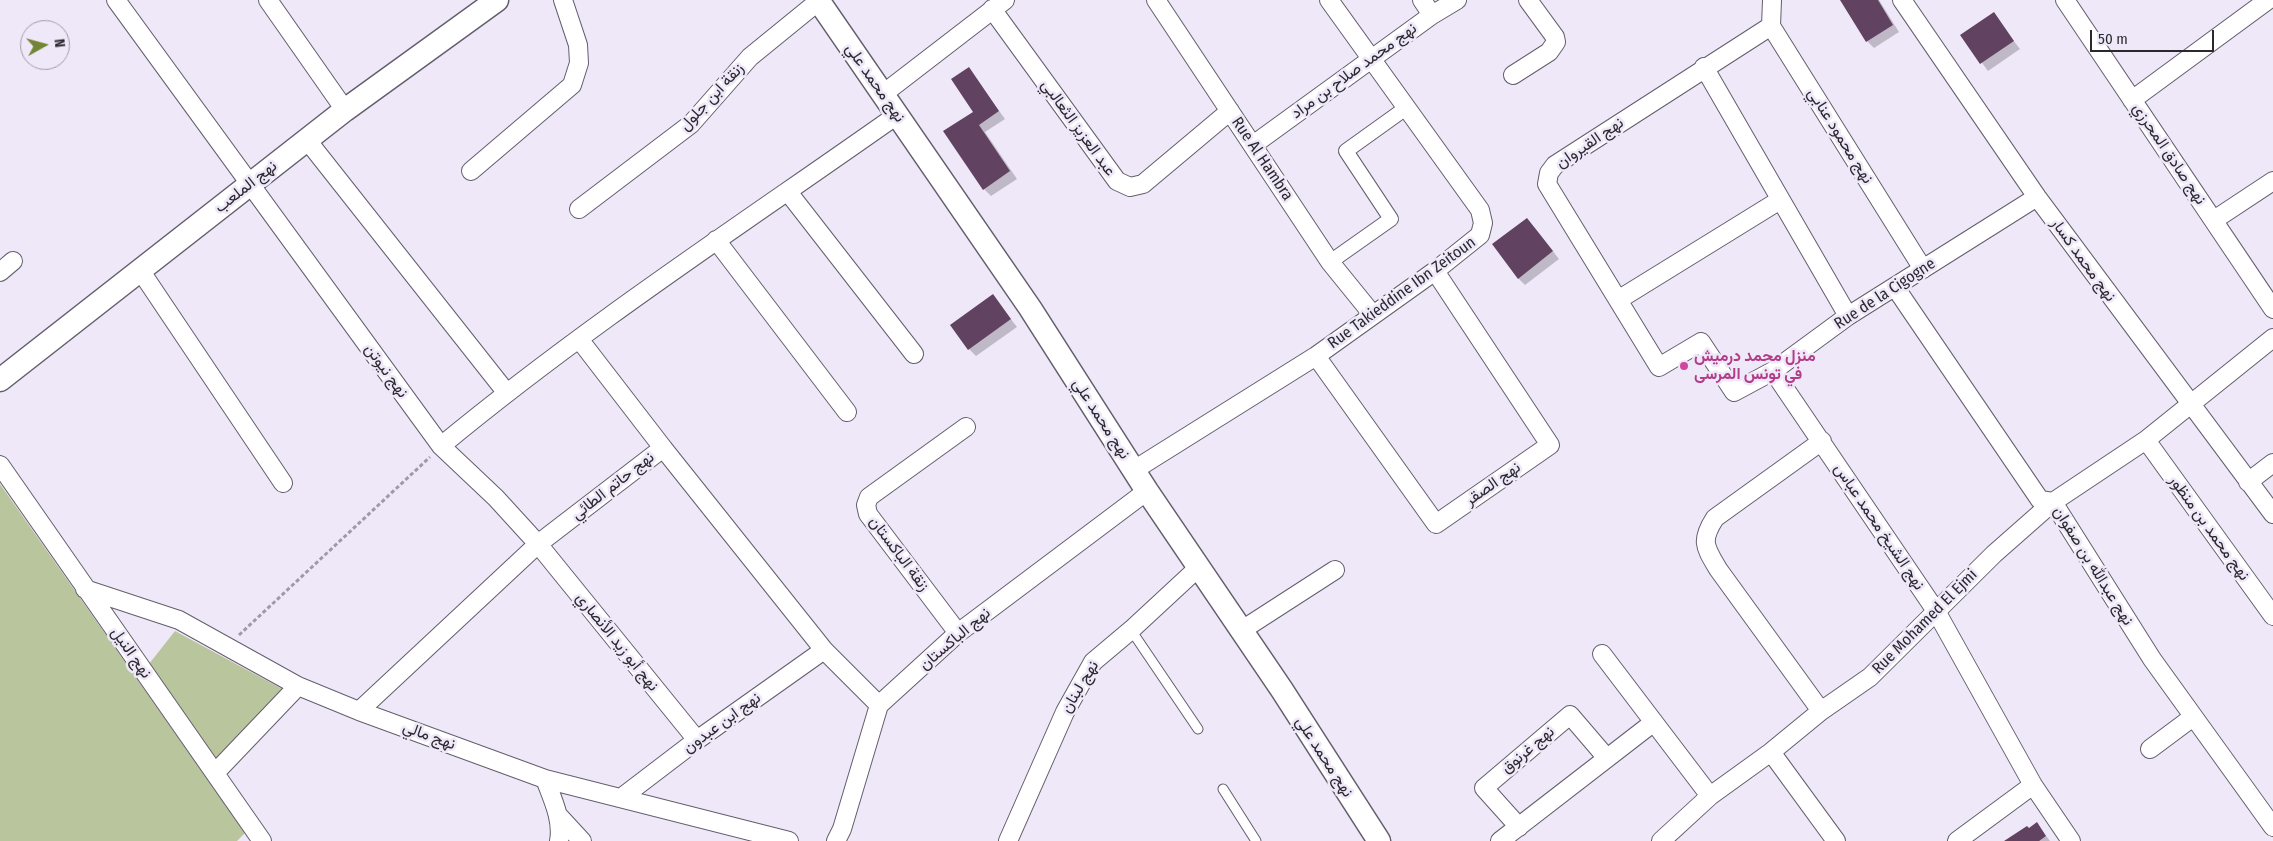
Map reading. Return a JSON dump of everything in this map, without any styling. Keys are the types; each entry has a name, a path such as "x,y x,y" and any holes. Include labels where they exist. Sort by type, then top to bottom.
{"street":[{"name":"نهج نيوتن","path":"116,0 441,446 496,498 538,544"},
{"path":"268,0 345,110"},
{"name":"نهج الملعب","path":"0,380 345,110 497,0"},
{"path":"471,171 572,85 579,63 578,46 562,0"},
{"name":"نهج محمد علي","path":"819,0 1030,308 1147,491 1242,630 1373,839"},
{"name":"زنقة ابن جلول","path":"579,209 691,124 750,58 819,0"},
{"name":"Rue Al Hambra","path":"1156,0 1330,262 1373,315"},
{"name":"Rue Takieddine Ibn Zeitoun","path":"1134,470 1316,356 1435,271 1480,235 1483,223 1480,210 1329,0"},
{"path":"1422,0 1432,14"},
{"name":"نهج محمد صلاح بن مراد","path":"1252,145 1432,14 1457,0"},
{"path":"1513,75 1549,52 1556,42 1555,37 1528,0"},
{"path":"1771,26 1772,0"},
{"name":"نهج محمد كسار","path":"1902,0 2037,197 2190,406 2273,514"},
{"name":"نهج صادق المحرزي","path":"2065,0 2273,309"},
{"path":"2132,100 2268,0"},
{"path":"883,94 998,5"},
{"name":"عبد العزيز الثعالبي","path":"998,5 1116,181 1130,187 1143,184 1230,112"},
{"name":"نهج القيروان","path":"1734,392 1701,342 1659,367 1548,184 1549,173 1555,165 1704,67 1771,26"},
{"name":"نهج محمود عنابي","path":"1771,26 1923,269"},
{"path":"1704,67 1848,316"},
{"path":"1330,262 1391,219 1346,151 1406,108"},
{"path":"441,446 506,392 579,339 716,240 897,115"},
{"path":"307,140 506,392"},
{"path":"2214,220 2273,181"},
{"path":"788,192 914,354"},
{"name":"Rue de la Cigogne","path":"1734,392 1773,371 1848,316 2037,197"},
{"path":"1618,300 1780,200"},
{"path":"716,240 847,412"},
{"path":"140,270 283,483"},
{"name":"نهج الصقر","path":"1316,356 1436,524 1550,445 1435,271"},
{"name":"نهج عبدالله بن صفوان","path":"1895,286 2040,500 2054,502 2152,659 2273,827"},
{"name":"Rue Mohamed El Ejmi","path":"1661,841 1710,796 1771,752 1820,711 1870,677 1994,554 2054,502 2146,440 2273,338"},
{"path":"579,339 663,448"},
{"name":"نهج الشيخ محمد عباس","path":"1773,371 1936,611 2033,785 2071,841"},
{"name":"زنقة الباكستان","path":"958,633 868,514 866,505 869,497 966,427"},
{"name":"نهج محمد بن منظور","path":"2146,440 2273,616"},
{"path":"1820,711 1705,548 1706,532 1715,518 1822,441"},
{"name":"نهج حاتم الطائي","path":"359,711 538,544 663,448 824,650 879,705"},
{"path":"2248,482 2273,463"},
{"name":"نهج النيل","path":"0,465 262,841"},
{"name":"نهج الباكستان","path":"879,705 958,633 1147,491"},
{"name":"نهج أبو زيد الأنصاري","path":"538,544 697,740"},
{"name":"نهج لبنان","path":"1008,841 1065,712 1082,678 1093,662 1131,630 1199,567"},
{"path":"1242,630 1336,570"},
{"name":"نهج مالي","path":"85,589 179,620 298,686 359,711 545,779 789,841"},
{"name":"نهج ابن عبدون","path":"622,798 697,740 824,650"},
{"path":"1602,654 1710,796"},
{"path":"215,773 298,686"},
{"path":"836,841 845,820 879,705"},
{"name":"نهج غرنوق","path":"1519,827 1484,788 1570,714 1606,757"},
{"path":"2150,749 2194,717"},
{"path":"1500,841 1606,757 1654,722"},
{"path":"1771,752 1836,841"},
{"path":"545,779 558,815 559,841"},
{"path":"1957,841 2033,785"},
{"path":"558,815 582,841"}],"lane":[{"path":"1131,630 1198,729"},
{"path":"1223,789 1256,841"}],"path":[{"path":"226,646 441,446"}],"green space":[{"path":"0,484 245,833 237,841 0,841"},
{"path":"175,631 286,691 216,761 149,664"}],"building":[{"path":"1840,0 1878,0 1893,25 1866,42"},
{"path":"1994,12 2014,41 1980,64 1960,35"},
{"path":"969,67 999,111 979,125 1010,171 983,190 943,131 973,112 951,79"},
{"path":"1527,218 1553,251 1518,279 1492,244"},
{"path":"993,294 1011,319 968,350 950,325"},
{"path":"2037,822 2046,836 2039,841 2004,841 2027,826 2029,828"}],"place":[{"name":"منزل محمد درميش في تونس المرسى","path":"1684,366"}]}
